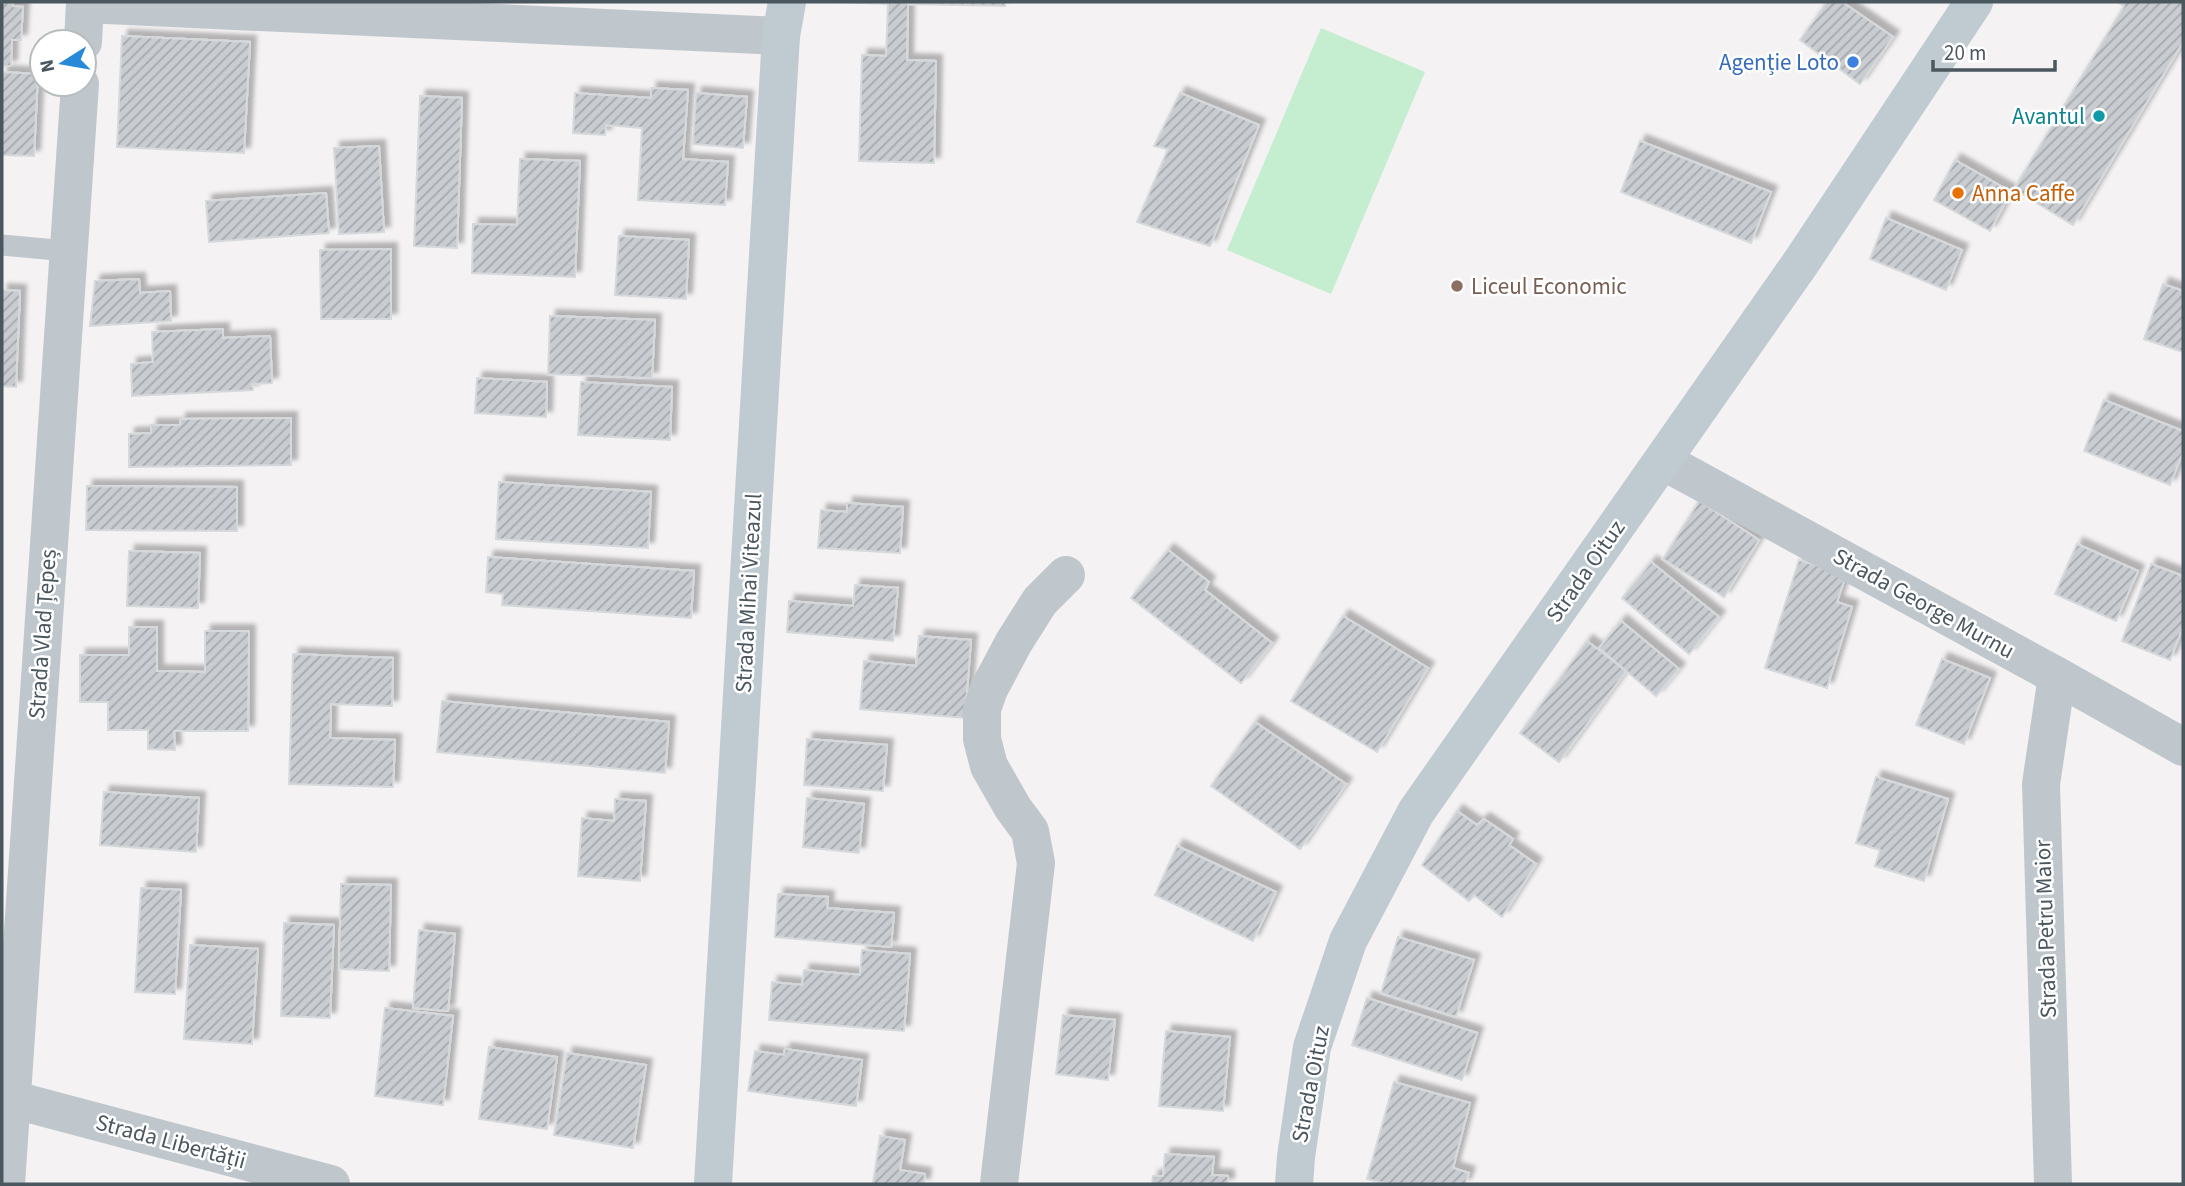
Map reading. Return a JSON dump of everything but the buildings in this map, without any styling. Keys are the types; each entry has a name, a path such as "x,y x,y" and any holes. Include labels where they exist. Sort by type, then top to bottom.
{"main road":[{"name":"Strada Oituz","path":"1294,1184 1312,1047 1348,941 1416,812 1802,261 1974,2"},
{"name":"Strada Mihai Viteazul","path":"713,1184 784,19"}],"street":[{"path":"84,28 85,3 784,19"},
{"name":"Strada Vlad Țepeș","path":"6,1184 78,98"},
{"name":"Strada George Murnu","path":"1662,461 2183,747"},
{"path":"999,1184 1036,863 1030,831 1013,808 989,766 982,739 982,709 989,689 1021,631 1040,601 1066,575"},
{"name":"Strada Petru Maior","path":"2053,1184 2041,784 2057,676"},
{"name":"Strada Libertății","path":"11,1099 331,1184"}],"lane":[{"path":"2,245 67,251"}],"green space":[{"path":"1321,28 1425,72 1331,294 1227,250"}],"place":[{"name":"Agenție Loto","path":"1853,62"},
{"name":"Avantul","path":"2099,116"},
{"name":"Anna Caffe","path":"1958,193"},
{"name":"Liceul Economic","path":"1457,286"}]}
